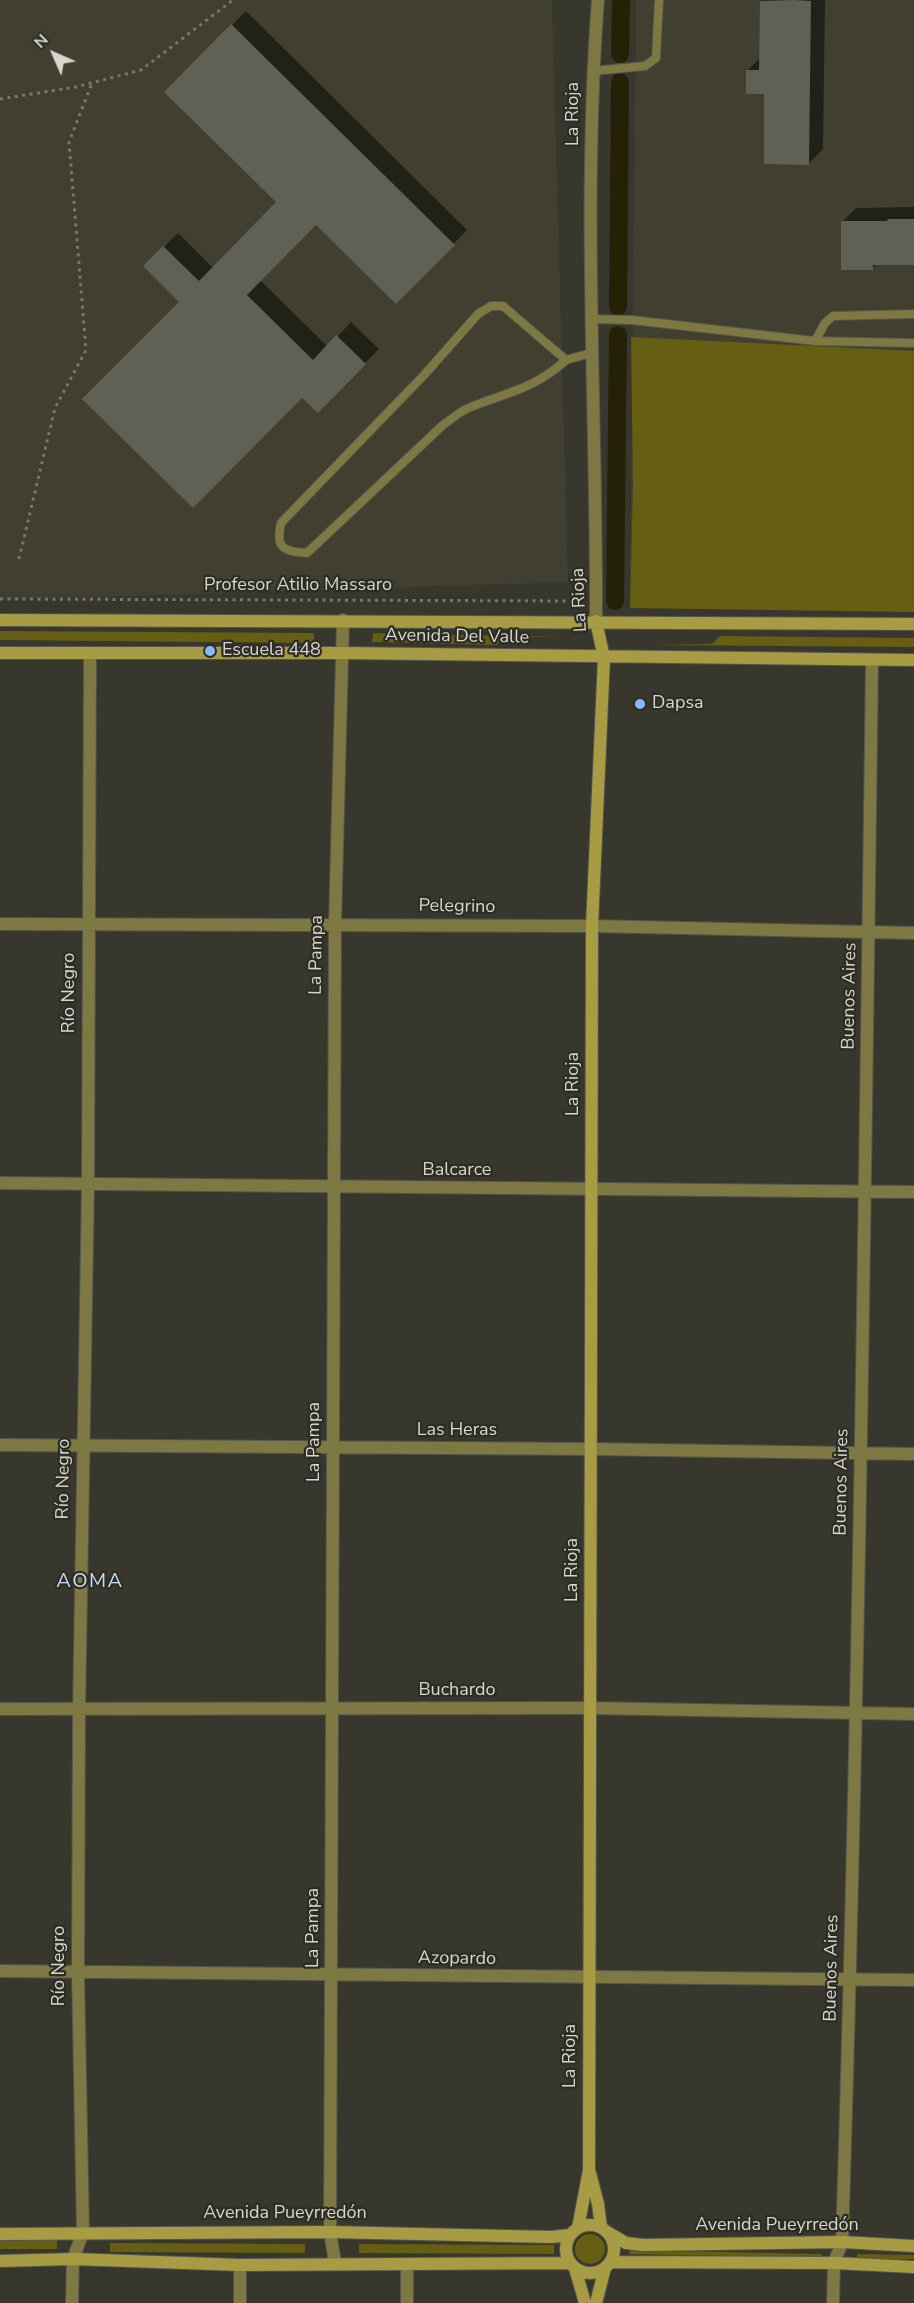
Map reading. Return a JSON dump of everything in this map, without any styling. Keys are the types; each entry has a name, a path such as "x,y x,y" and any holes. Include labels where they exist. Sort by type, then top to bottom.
{"main road":[{"name":"Avenida Del Valle","path":"0,620 914,624"},
{"name":"La Rioja","path":"574,2231 589,2170 592,926 604,658 596,621"},
{"name":"Avenida Del Valle","path":"0,653 343,653 604,658 914,660"},
{"name":"La Rioja","path":"589,2170 604,2230"},
{"path":"585,2303 566,2247 574,2231 585,2225 604,2230 614,2246 596,2303"},
{"name":"Avenida Pueyrredón","path":"604,2230 626,2243 643,2245 842,2242 914,2246"},
{"name":"Avenida Pueyrredón","path":"0,2234 574,2231"},
{"path":"0,2261 73,2259 240,2265 335,2263 572,2266 590,2274 608,2265"},
{"name":"Avenida Pueyrredón","path":"608,2265 834,2263 914,2267"}],"street":[{"name":"La Rioja","path":"596,621 591,353 592,71 598,0"},
{"name":"La Pampa","path":"335,2263 330,2232 333,1188 335,924 343,620"},
{"name":"Río Negro","path":"72,2303 73,2259 83,2232 78,1973 79,1711 88,1185 90,654"},
{"name":"Buenos Aires","path":"833,2303 834,2263 842,2242 850,1979 866,1192 872,661"},
{"name":"Pelegrino","path":"0,924 592,926 914,933"},
{"name":"Balcarce","path":"0,1183 914,1192"},
{"name":"Las Heras","path":"0,1445 592,1449 860,1455 914,1454"},
{"name":"Buchardo","path":"0,1709 79,1711 590,1708 914,1714"},
{"name":"Azopardo","path":"0,1971 914,1980"},
{"path":"240,2265 240,2303"},
{"path":"406,2303 407,2265"}],"lane":[{"path":"592,71 645,66 652,63 656,58 659,0"},
{"path":"566,360 503,306 491,306 478,314 424,374 281,523 278,537 280,545 291,552 307,554 443,425 469,407 509,395 538,381 566,360 591,353"},
{"path":"815,341 825,323 833,316 914,314"},
{"path":"592,319 632,320 815,341 914,343"}],"path":[{"path":"0,99 92,83 141,70 233,0"},
{"path":"19,559 55,408 86,350 69,141 92,83"},
{"name":"Profesor Atilio Massaro","path":"0,598 596,601"}],"shaded area":[{"path":"0,0 552,0 568,582 0,600"},
{"path":"636,0 914,0 914,612 630,608"},
{"path":"631,337 914,351 914,612 630,608 633,486"},
{"path":"0,631 314,633 314,643 0,640"},
{"path":"373,633 566,637 504,637 497,645 372,642"},
{"path":"720,636 914,638 914,647 651,645 712,644"},
{"path":"590,2234 601,2238 605,2249 601,2260 590,2264 579,2260 575,2249 579,2238"},
{"path":"0,2239 57,2239 57,2249 0,2249"},
{"path":"110,2243 305,2244 305,2253 110,2252"},
{"path":"359,2244 554,2245 554,2254 359,2253"},
{"path":"630,2250 822,2254 822,2258 629,2254"},
{"path":"857,2254 914,2255 914,2259 857,2259"}],"building":[{"path":"760,1 811,1 809,165 764,164 764,94 746,94 746,70 759,70"},
{"path":"231,24 455,245 396,304 316,225 247,295 313,360 336,335 366,364 318,413 302,398 193,508 82,399 179,302 143,266 163,246 199,281 276,202 164,92"},
{"path":"887,219 914,219 914,265 873,265 873,270 841,270 841,221 888,221"}],"waterway":[{"path":"620,54 621,0"},
{"path":"618,307 620,82"},
{"path":"615,601 618,335"}],"place":[{"name":"Escuela 448","path":"210,651"},
{"name":"Dapsa","path":"640,704"}],"district":[{"name":"AOMA","path":"90,1582"}]}
